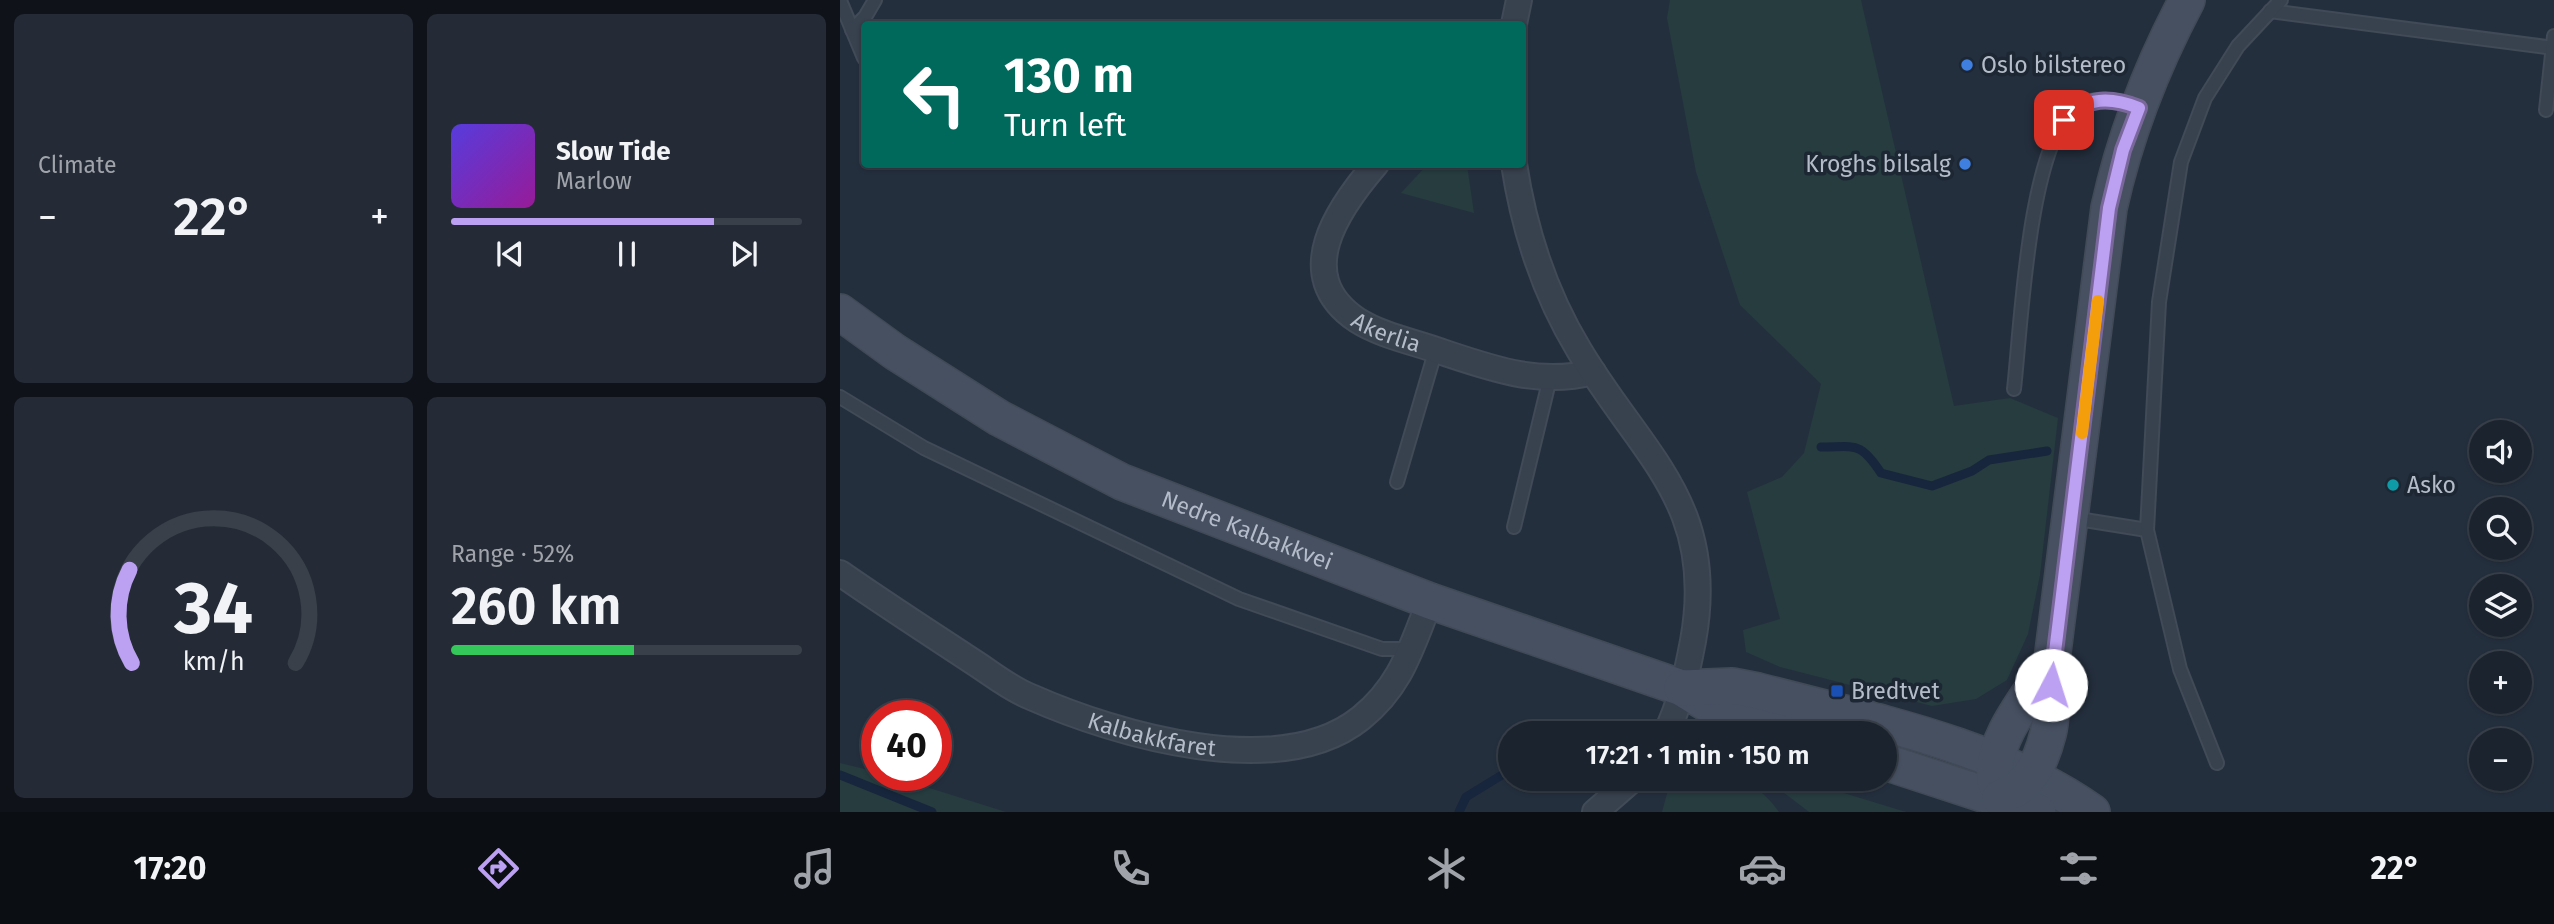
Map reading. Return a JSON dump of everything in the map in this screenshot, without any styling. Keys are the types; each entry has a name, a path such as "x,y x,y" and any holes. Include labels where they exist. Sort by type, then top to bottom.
{"main road":[{"path":"2000,798 2019,790 2031,778 2049,732 2052,661 2109,208 2123,150 2167,37 2187,0"},
{"name":"Nedre Kalbakkvei","path":"840,312 950,389 1009,424 1110,476 1205,516 1430,601 1682,688 1724,714 1747,721"},
{"path":"2000,798 1995,779 1996,761 2015,716 2052,661"},
{"name":"Nedre Kalbakkvei","path":"1682,688 1732,686 1758,691 1918,734 1996,761 2092,812"},
{"path":"1897,766 2038,812"}],"street":[{"path":"1515,21 1519,0"},
{"name":"Akerlia","path":"1373,168 1353,191 1331,228 1324,262 1330,286 1340,305 1366,325 1514,374 1550,378 1574,377 1593,372"},
{"path":"1515,168 1526,223 1548,289 1593,372 1670,482 1694,541 1699,595 1689,667 1670,721"},
{"name":"Kalbakkfaret","path":"840,572 1029,697 1118,729 1163,740 1231,748 1274,749 1328,739 1370,709 1402,674 1430,601"},
{"path":"1595,812 1619,791"}],"lane":[{"path":"852,30 875,0"},
{"path":"2217,763 2180,669 2147,530 2159,302 2181,162 2205,98 2238,46 2281,0"},
{"path":"841,3 861,51"},
{"path":"2270,11 2554,44 2546,110"},
{"path":"2014,389 2039,184 2054,142 2064,120 2076,107 2099,99 2119,100 2139,108"},
{"path":"1397,482 1436,349"},
{"path":"1514,527 1550,378"},
{"path":"840,397 924,448 1240,599 1381,649 1411,649"},
{"path":"2072,518 2147,530"}],"green space":[{"path":"1670,0 1861,0 1954,406 2010,398 2058,418 2040,575 2028,634 2007,680 1976,699 1932,706 1780,667 1746,652 1743,630 1780,619 1747,492 1782,477 1804,453 1821,384 1740,305 1696,172 1667,18"},
{"path":"1424,168 1467,168 1474,213 1401,193"},
{"path":"840,763 861,768 861,791 939,791 1006,812 840,812"},
{"path":"1668,791 1759,791 1779,812 1662,812"},
{"path":"1782,791 1837,791 1906,812 1809,812"}],"waterway":[{"path":"1821,447 1856,448 1868,455 1881,473 1932,486 1972,471 1989,460 2047,451"},
{"path":"840,775 932,812"},
{"path":"1459,812 1466,797 1498,777"}],"slow traffic":[{"path":"2082,433 2098,301"}],"place":[{"name":"Oslo bilstereo","path":"1967,65"},
{"name":"Kroghs bilsalg","path":"1965,164"},
{"name":"Asko","path":"2393,485"},
{"name":"Bredtvet","path":"1837,691"}],"route":[{"path":"2051,685 2109,208 2123,150 2139,108 2119,100 2099,99 2076,107 2064,120"}]}
